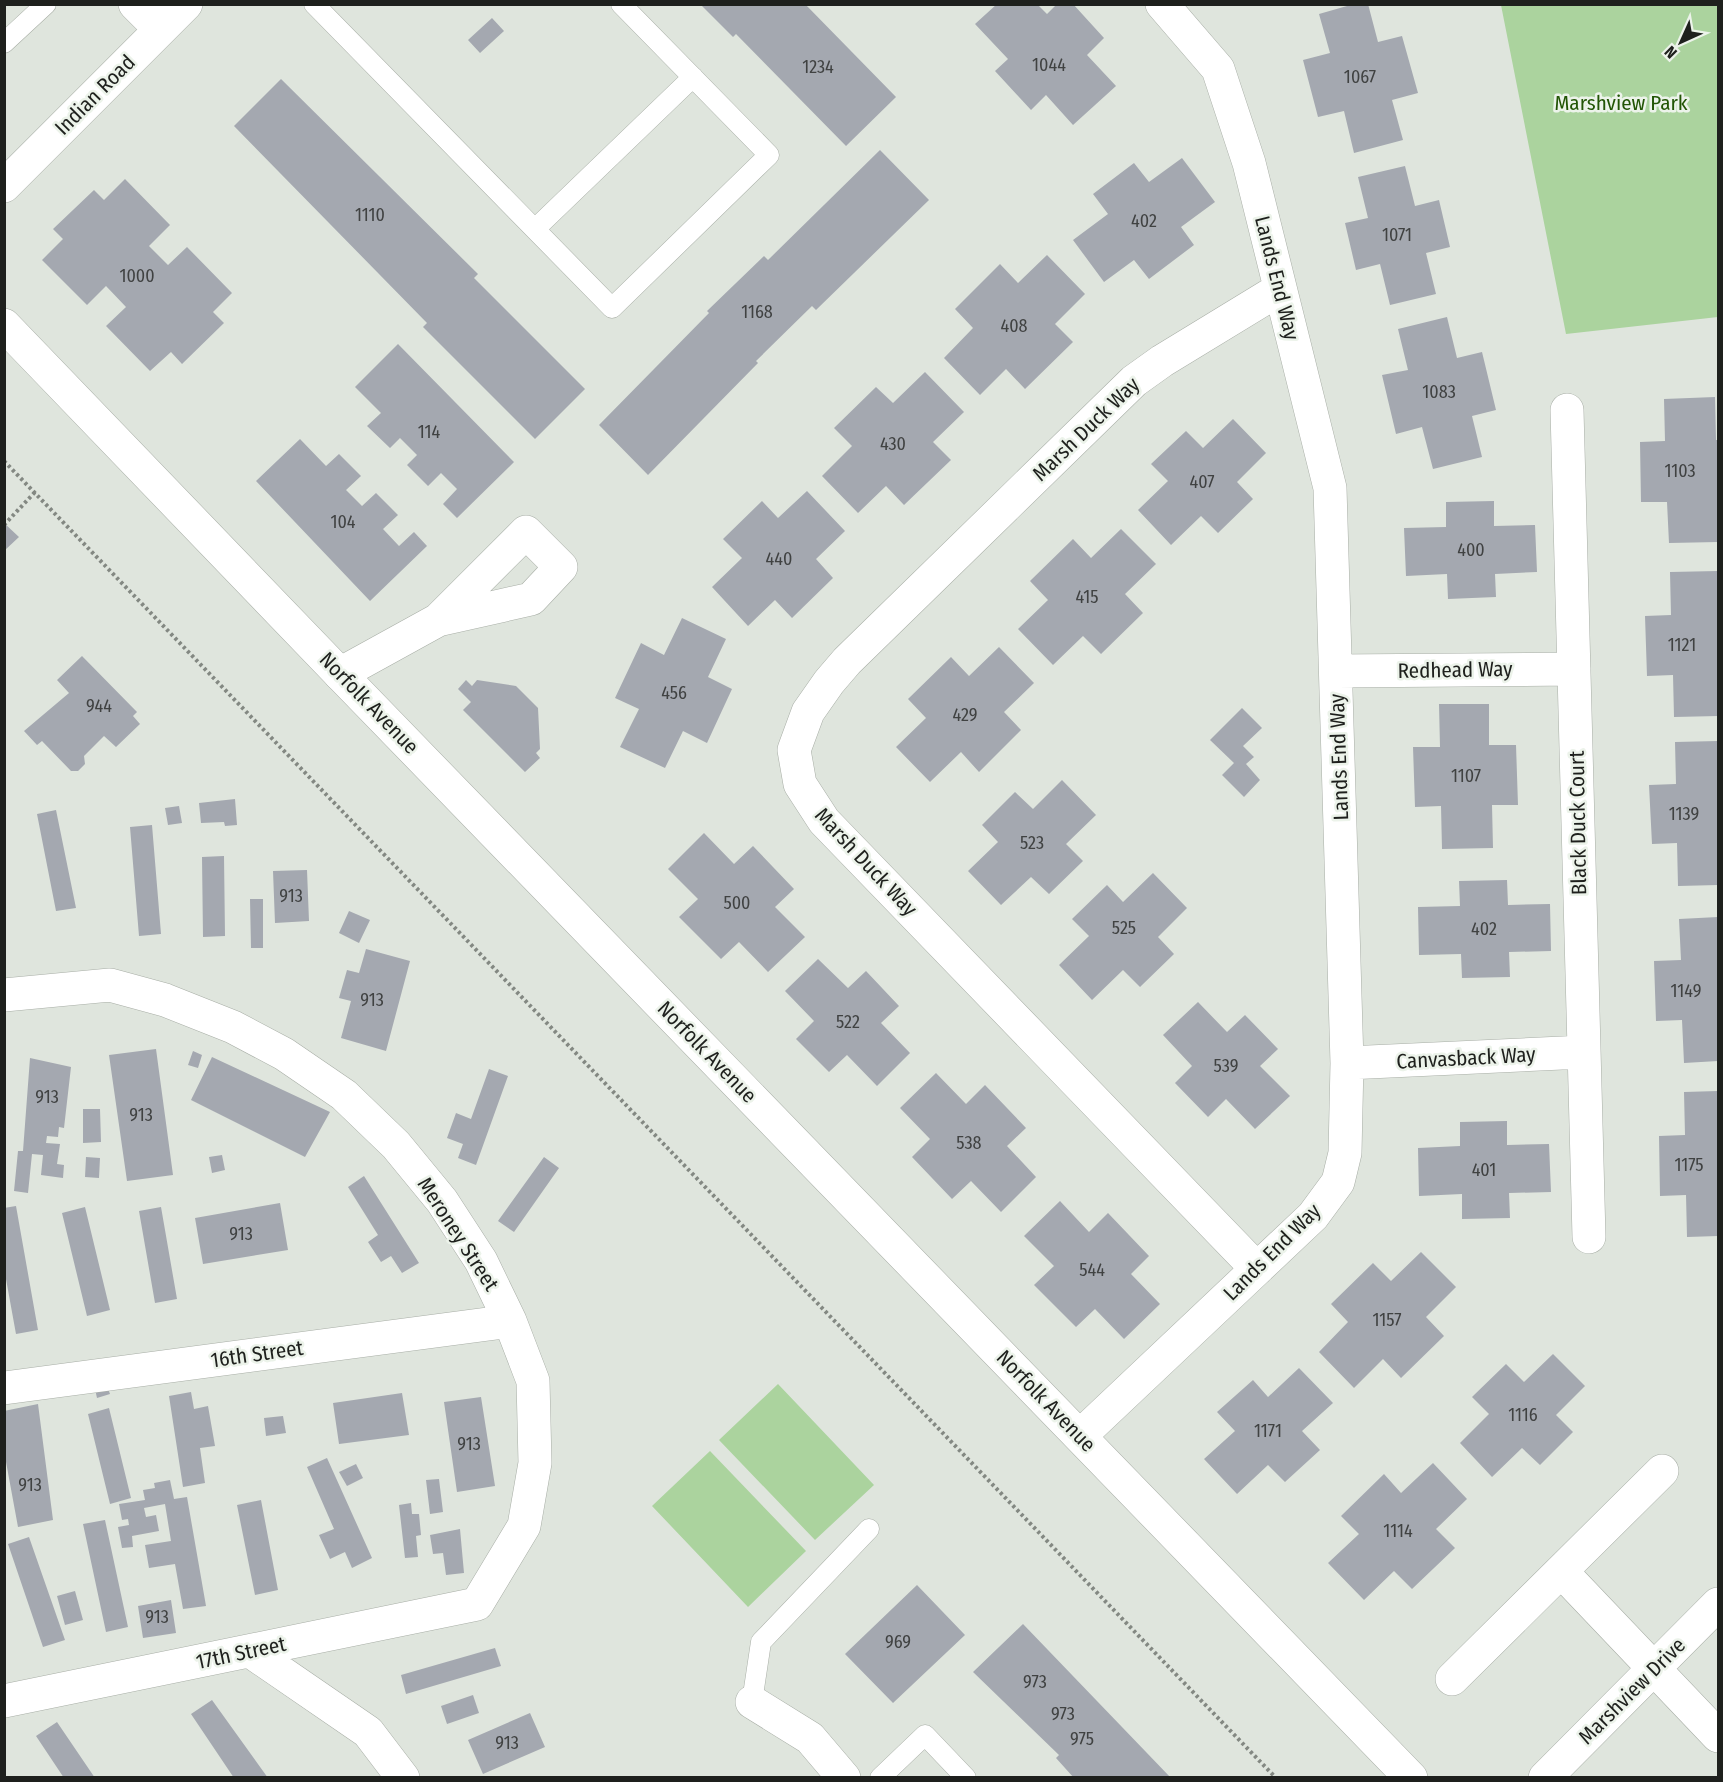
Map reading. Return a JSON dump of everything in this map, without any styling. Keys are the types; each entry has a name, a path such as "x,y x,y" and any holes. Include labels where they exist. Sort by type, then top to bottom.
{"street":[{"path":"135,4 160,29"},
{"name":"Indian Road","path":"4,186 186,4"},
{"name":"Lands End Way","path":"1080,1436 1313,1216 1338,1182 1345,1153 1347,1063 1330,488 1249,163 1218,69 1162,4"},
{"name":"Marsh Duck Way","path":"1257,1269 824,821 800,784 794,750 808,712 847,661 1134,381 1162,361 1280,289"},
{"name":"Norfolk Avenue","path":"4,325 1411,1778"},
{"name":"Black Duck Court","path":"1567,410 1589,1237"},
{"path":"340,674 438,620"},
{"name":"Redhead Way","path":"1337,671 1574,669"},
{"name":"Meroney Street","path":"4,995 110,985 165,1000 233,1027 284,1054 344,1095 396,1145 442,1201 481,1262 510,1321 533,1381 535,1462 524,1526 477,1604"},
{"name":"Canvasback Way","path":"1347,1063 1584,1052"},
{"name":"16th Street","path":"4,1388 510,1321"},
{"path":"1452,1679 1662,1471"},
{"path":"1561,1571 1719,1736"},
{"name":"17th Street","path":"4,1701 477,1604"},
{"name":"Marshview Drive","path":"1545,1778 1719,1604"},
{"path":"250,1651 368,1732 403,1778"},
{"path":"752,1702 810,1738 844,1778"}],"lane":[{"path":"4,43 46,4"},
{"path":"314,4 612,308 769,155 621,4"},
{"path":"535,229 693,77"},
{"path":"752,1702 761,1641 869,1529"},
{"path":"880,1778 925,1735 966,1778"}],"path":[{"path":"4,461 1276,1778"},
{"path":"4,525 35,492"}],"green space":[{"name":"Marshview Park","path":"1501,5 1718,5 1718,317 1566,334"},
{"path":"778,1384 874,1485 815,1540 719,1440"},
{"path":"710,1451 806,1551 748,1607 652,1506"}],"building":[{"path":"700,4 805,4 896,97 846,146 736,34 733,37"},
{"path":"997,4 1037,4 1047,14 1057,4 1073,4 1104,38 1087,55 1116,86 1073,125 1046,95 1031,110 995,71 1008,59 975,24"},
{"path":"1354,4 1368,4 1378,42 1402,36 1418,93 1392,100 1403,140 1354,153 1344,111 1318,117 1303,60 1330,53 1319,14"},
{"path":"492,18 504,31 480,53 468,40"},
{"path":"281,79 478,274 474,278 585,389 535,439 423,327 427,323 234,126"},
{"path":"880,150 929,200 816,310 812,306 756,361 758,363 648,475 599,425 709,313 707,311 764,256 768,260"},
{"path":"1182,158 1215,202 1181,227 1194,245 1149,279 1134,260 1104,282 1073,240 1108,214 1093,194 1134,163 1149,182"},
{"path":"1405,166 1415,206 1439,200 1450,247 1426,253 1436,294 1390,305 1380,264 1356,270 1345,223 1368,218 1358,177"},
{"path":"125,179 170,225 149,246 168,265 187,247 232,293 213,312 224,323 182,364 171,352 150,371 106,326 126,307 106,286 87,305 42,260 63,239 53,229 94,190 104,200"},
{"path":"1047,255 1085,294 1055,324 1073,342 1025,389 1006,369 980,395 944,358 973,328 955,309 1000,264 1018,283"},
{"path":"1447,317 1457,358 1482,352 1496,410 1472,416 1482,457 1433,469 1422,427 1396,434 1382,375 1408,370 1398,329"},
{"path":"398,344 514,462 457,518 443,504 457,489 441,473 428,486 407,465 417,455 400,438 390,448 367,426 381,413 355,387"},
{"path":"925,372 964,412 933,442 951,460 904,505 886,486 858,513 822,476 852,446 834,428 876,387 893,403"},
{"path":"1715,397 1716,440 1718,440 1718,542 1669,543 1667,502 1641,502 1640,442 1665,441 1664,399"},
{"path":"1233,419 1266,453 1237,482 1253,499 1218,533 1201,516 1171,545 1138,510 1168,481 1151,464 1186,431 1203,448"},
{"path":"300,439 326,466 339,454 361,476 346,490 362,506 376,493 398,515 383,529 399,546 414,532 427,546 370,601 256,481"},
{"path":"807,491 845,531 816,559 833,578 792,618 775,600 748,626 712,587 742,558 723,539 762,501 778,518"},
{"path":"1494,501 1494,526 1535,525 1537,572 1495,574 1496,597 1448,599 1447,574 1406,576 1404,528 1446,527 1446,502"},
{"path":"4,523 19,537 4,551"},
{"path":"1121,529 1156,564 1125,594 1143,613 1101,654 1083,636 1053,665 1018,629 1048,600 1030,581 1073,539 1091,558"},
{"path":"1718,571 1718,716 1674,717 1673,675 1647,676 1645,616 1671,615 1670,572"},
{"path":"682,618 726,639 708,677 732,689 707,743 683,731 665,768 620,747 639,709 615,698 641,643 664,655"},
{"path":"999,647 1034,683 1004,712 1021,730 979,772 961,752 930,782 896,747 926,718 908,699 951,657 969,676"},
{"path":"82,656 137,712 133,716 140,724 116,747 104,736 84,756 85,764 78,771 71,771 42,741 37,745 24,731 69,693 57,680"},
{"path":"466,680 472,686 477,680 516,686 538,708 540,749 536,753 540,758 525,772 463,710 471,702 458,689"},
{"path":"1439,704 1489,704 1489,745 1516,745 1518,805 1492,805 1493,848 1442,849 1441,806 1415,807 1413,747 1440,747"},
{"path":"1242,708 1262,728 1243,746 1254,757 1246,764 1260,780 1244,797 1222,775 1234,763 1210,740"},
{"path":"1718,741 1718,885 1678,886 1677,843 1652,844 1649,785 1676,784 1675,742"},
{"path":"1062,780 1096,815 1066,844 1083,861 1049,894 1031,877 1001,905 968,871 998,842 982,825 1015,792 1033,809"},
{"path":"235,799 237,825 225,826 224,822 201,823 199,803"},
{"path":"179,806 182,823 168,825 165,808"},
{"path":"56,810 76,908 56,911 37,814"},
{"path":"152,825 161,934 139,936 130,827"},
{"path":"704,833 734,864 753,846 794,889 775,907 805,937 768,972 739,942 721,959 679,917 698,899 668,869"},
{"path":"224,856 225,936 203,937 202,857"},
{"path":"307,870 309,921 275,923 273,871"},
{"path":"1153,873 1187,908 1158,937 1174,954 1140,987 1123,970 1092,1000 1059,965 1089,936 1072,919 1107,885 1123,902"},
{"path":"1507,880 1508,905 1550,904 1551,951 1509,952 1510,977 1462,978 1461,954 1419,955 1418,907 1460,906 1459,881"},
{"path":"250,899 263,899 263,948 251,948"},
{"path":"349,911 370,920 359,943 339,933"},
{"path":"1718,917 1718,1061 1684,1063 1682,1020 1656,1021 1654,961 1681,960 1679,919"},
{"path":"366,949 410,961 386,1051 341,1038 351,1001 339,998 347,970 359,973"},
{"path":"818,959 848,988 866,971 899,1006 881,1023 910,1053 877,1086 847,1055 829,1072 796,1039 814,1021 785,991"},
{"path":"1198,1002 1227,1032 1245,1015 1278,1049 1260,1066 1290,1096 1255,1129 1226,1099 1208,1117 1175,1083 1192,1066 1163,1035"},
{"path":"156,1049 173,1175 127,1181 109,1055"},
{"path":"193,1051 202,1055 198,1068 188,1065"},
{"path":"212,1057 330,1112 305,1157 191,1100"},
{"path":"30,1058 71,1067 64,1128 59,1127 58,1137 47,1136 46,1143 60,1144 57,1164 64,1165 63,1178 41,1175 43,1155 32,1154 28,1193 14,1191 18,1151 23,1151"},
{"path":"489,1069 508,1076 476,1165 458,1158 463,1144 447,1138 456,1113 471,1119"},
{"path":"936,1073 966,1104 985,1085 1026,1128 1007,1146 1036,1177 1001,1212 971,1181 952,1199 912,1157 930,1139 900,1108"},
{"path":"1718,1091 1718,1236 1687,1237 1686,1195 1660,1196 1659,1136 1685,1135 1684,1092"},
{"path":"83,1109 100,1109 101,1142 83,1143"},
{"path":"1507,1121 1507,1145 1549,1144 1551,1192 1509,1193 1510,1218 1462,1219 1462,1194 1419,1196 1418,1148 1460,1146 1460,1122"},
{"path":"222,1155 225,1170 212,1173 209,1157"},
{"path":"86,1157 100,1158 99,1178 85,1177"},
{"path":"544,1157 559,1168 514,1232 498,1221"},
{"path":"364,1176 419,1263 402,1273 391,1256 381,1262 368,1242 378,1235 348,1187"},
{"path":"1060,1201 1089,1232 1108,1213 1149,1256 1131,1274 1160,1304 1124,1339 1095,1309 1076,1327 1034,1285 1054,1266 1024,1236"},
{"path":"280,1203 288,1250 203,1264 195,1218"},
{"path":"16,1206 38,1330 16,1334 4,1268 4,1208"},
{"path":"85,1207 110,1310 87,1316 62,1213"},
{"path":"161,1207 177,1299 155,1303 139,1211"},
{"path":"1421,1252 1456,1287 1426,1317 1444,1336 1401,1378 1383,1359 1354,1388 1319,1352 1348,1322 1331,1304 1373,1263 1391,1281"},
{"path":"1553,1354 1585,1386 1556,1415 1573,1432 1540,1465 1522,1448 1492,1477 1460,1443 1489,1414 1472,1397 1506,1364 1524,1382"},
{"path":"1299,1368 1333,1403 1302,1431 1320,1450 1285,1482 1268,1465 1237,1494 1204,1459 1235,1431 1217,1412 1253,1380 1268,1397"},
{"path":"107,1386 110,1394 97,1398 95,1389"},
{"path":"191,1392 194,1409 208,1406 215,1446 200,1448 205,1483 183,1487 169,1396"},
{"path":"402,1393 409,1435 339,1444 333,1403"},
{"path":"481,1397 495,1486 457,1492 444,1402"},
{"path":"38,1404 53,1520 18,1527 4,1451 4,1411"},
{"path":"109,1408 131,1498 110,1504 88,1414"},
{"path":"283,1416 286,1433 266,1436 264,1418"},
{"path":"327,1458 372,1558 352,1568 345,1552 330,1559 319,1535 334,1529 307,1467"},
{"path":"1433,1463 1467,1499 1436,1529 1455,1548 1412,1589 1394,1571 1364,1600 1328,1563 1359,1534 1341,1516 1384,1474 1401,1493"},
{"path":"356,1464 363,1478 347,1486 339,1472"},
{"path":"439,1479 443,1512 430,1514 426,1480"},
{"path":"170,1480 174,1499 187,1497 206,1606 183,1609 175,1564 149,1568 145,1545 171,1541 165,1504 144,1508 146,1517 156,1515 159,1531 132,1536 133,1547 122,1548 118,1527 129,1525 128,1519 122,1520 119,1504 145,1500 143,1490 155,1488 154,1483"},
{"path":"261,1500 278,1590 255,1595 237,1505"},
{"path":"411,1503 412,1514 419,1514 421,1535 416,1536 418,1557 405,1558 399,1505"},
{"path":"105,1520 128,1627 106,1632 83,1524"},
{"path":"460,1529 464,1573 446,1575 443,1553 433,1554 430,1535"},
{"path":"29,1537 65,1640 43,1647 8,1544"},
{"path":"917,1585 965,1635 893,1703 845,1654"},
{"path":"75,1591 83,1620 65,1625 57,1596"},
{"path":"171,1600 176,1633 143,1638 138,1606"},
{"path":"1023,1624 1171,1778 1074,1778 1056,1758 1059,1755 973,1672"},
{"path":"495,1648 501,1666 406,1694 401,1675"},
{"path":"473,1695 479,1713 447,1724 441,1706"},
{"path":"212,1700 268,1778 234,1778 191,1714"},
{"path":"530,1713 545,1747 483,1774 468,1740"},
{"path":"57,1722 95,1778 64,1778 36,1736"}]}
